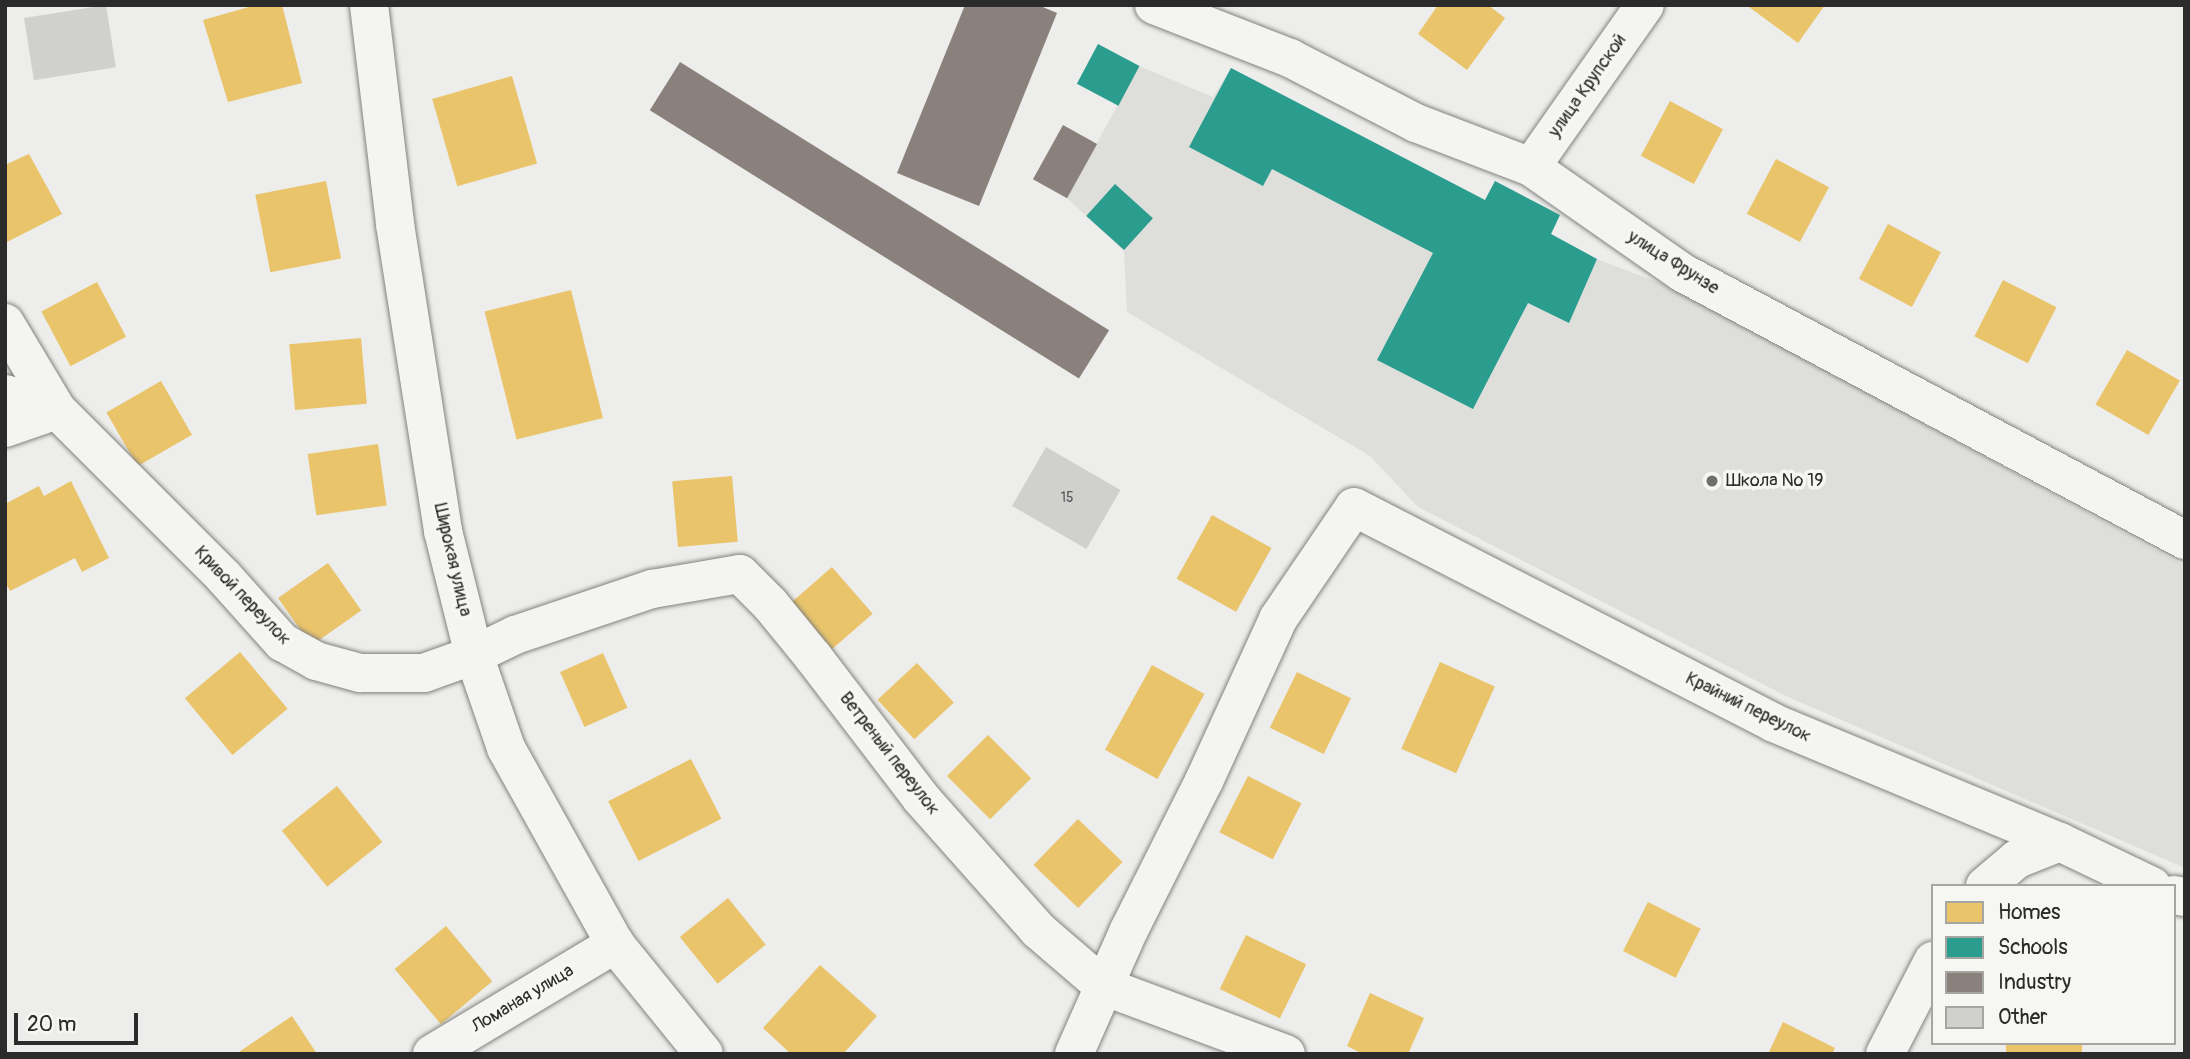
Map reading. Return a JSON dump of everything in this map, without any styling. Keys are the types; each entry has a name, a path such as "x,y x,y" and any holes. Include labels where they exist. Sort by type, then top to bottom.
{"street":[{"name":"Широкая улица","path":"369,5 395,224 443,531 474,655 506,748 615,944 704,1054"},
{"name":"улица Фрунзе","path":"1154,5 1290,58 1416,123 1531,167 1683,273 2185,540"},
{"name":"улица Крупской","path":"1531,167 1645,5"},
{"name":"Кривой переулок","path":"5,323 57,410 223,576 282,642 316,661 360,673 424,673 474,655"},
{"name":"Кривой переулок","path":"5,394 57,410"},
{"path":"5,428 57,410"},
{"name":"Крайний переулок","path":"1103,986 1204,781 1278,619 1354,507 1774,723 2060,842 2148,884"},
{"name":"Ветреный переулок","path":"474,655 515,635 652,589 740,574 770,604 806,647 921,798 1038,930 1103,986 1286,1054"},
{"path":"1987,884 2017,859 2060,842"},
{"name":"Ломаная улица","path":"432,1054 615,944"},
{"path":"1885,1054 1931,965"},
{"path":"1074,1054 1103,986"}],"shaded area":[{"name":"Школа № 19","path":"1139,66 1213,97 1231,68 1485,200 1495,181 1560,215 1551,234 1597,259 1678,290 2185,566 2185,868 1788,697 1418,507 1370,456 1127,312 1124,251 1067,198"}],"building: Homes":[{"path":"256,5 282,5 302,83 228,102 203,20"},
{"path":"1438,5 1488,5 1505,18 1467,70 1418,34"},
{"path":"1825,5 1798,43 1749,7"},
{"path":"512,76 537,163 457,186 432,99"},
{"path":"1670,101 1723,129 1694,184 1641,156"},
{"path":"29,154 62,214 5,243 5,165"},
{"path":"1776,159 1829,187 1800,242 1747,214"},
{"path":"326,181 341,259 270,272 255,195"},
{"path":"1888,224 1941,252 1912,307 1859,279"},
{"path":"2003,280 2056,307 2028,363 1974,336"},
{"path":"97,282 126,337 70,366 41,312"},
{"path":"571,290 603,418 517,440 485,312"},
{"path":"361,338 367,404 295,410 289,344"},
{"path":"2127,350 2180,380 2148,435 2096,405"},
{"path":"161,381 192,435 137,466 106,412"},
{"path":"378,444 387,505 316,515 308,454"},
{"path":"732,476 738,542 678,547 672,481"},
{"path":"71,481 109,558 82,572 75,558 10,591 5,582 5,504 39,486 44,496"},
{"path":"1212,515 1271,548 1236,612 1177,579"},
{"path":"328,563 361,611 311,645 278,598"},
{"path":"832,567 873,614 832,649 791,602"},
{"path":"240,652 288,709 232,755 185,698"},
{"path":"603,653 627,708 584,727 560,672"},
{"path":"1440,662 1495,686 1456,773 1401,749"},
{"path":"917,663 954,702 914,739 878,700"},
{"path":"1152,665 1204,694 1157,779 1105,750"},
{"path":"1297,672 1351,698 1324,754 1270,728"},
{"path":"988,735 1031,778 990,819 947,776"},
{"path":"691,759 721,819 639,861 608,801"},
{"path":"1248,776 1301,803 1273,859 1219,832"},
{"path":"337,786 382,842 327,887 282,831"},
{"path":"1078,819 1123,862 1078,908 1034,865"},
{"path":"728,898 766,945 718,984 680,937"},
{"path":"1648,902 1701,929 1676,978 1623,951"},
{"path":"446,926 492,981 441,1024 395,969"},
{"path":"1246,935 1306,964 1280,1018 1220,989"},
{"path":"820,965 877,1016 843,1054 791,1054 763,1028"},
{"path":"1370,993 1424,1018 1408,1054 1363,1054 1347,1046"},
{"path":"292,1016 317,1054 236,1054"},
{"path":"1783,1022 1835,1048 1832,1054 1768,1054"},
{"path":"2006,1045 2082,1045 2082,1054 2006,1054"}],"building: Schools":[{"path":"1098,44 1139,66 1118,106 1077,84"},
{"path":"1231,68 1485,200 1495,181 1560,215 1551,234 1597,259 1569,323 1528,303 1473,409 1377,360 1433,253 1272,169 1263,186 1189,147"},
{"path":"1115,184 1153,218 1124,250 1086,216"}],"building: Industry":[{"path":"965,5 1038,5 1057,13 979,206 897,173"},
{"path":"680,62 1109,330 1079,378 650,110"},
{"path":"1063,125 1097,144 1067,198 1033,179"}],"building: Other":[{"path":"106,5 116,67 34,80 24,18"},
{"path":"1046,447 1120,490 1086,549 1012,506"}],"place":[{"name":"Школа № 19","path":"1712,481"}]}
